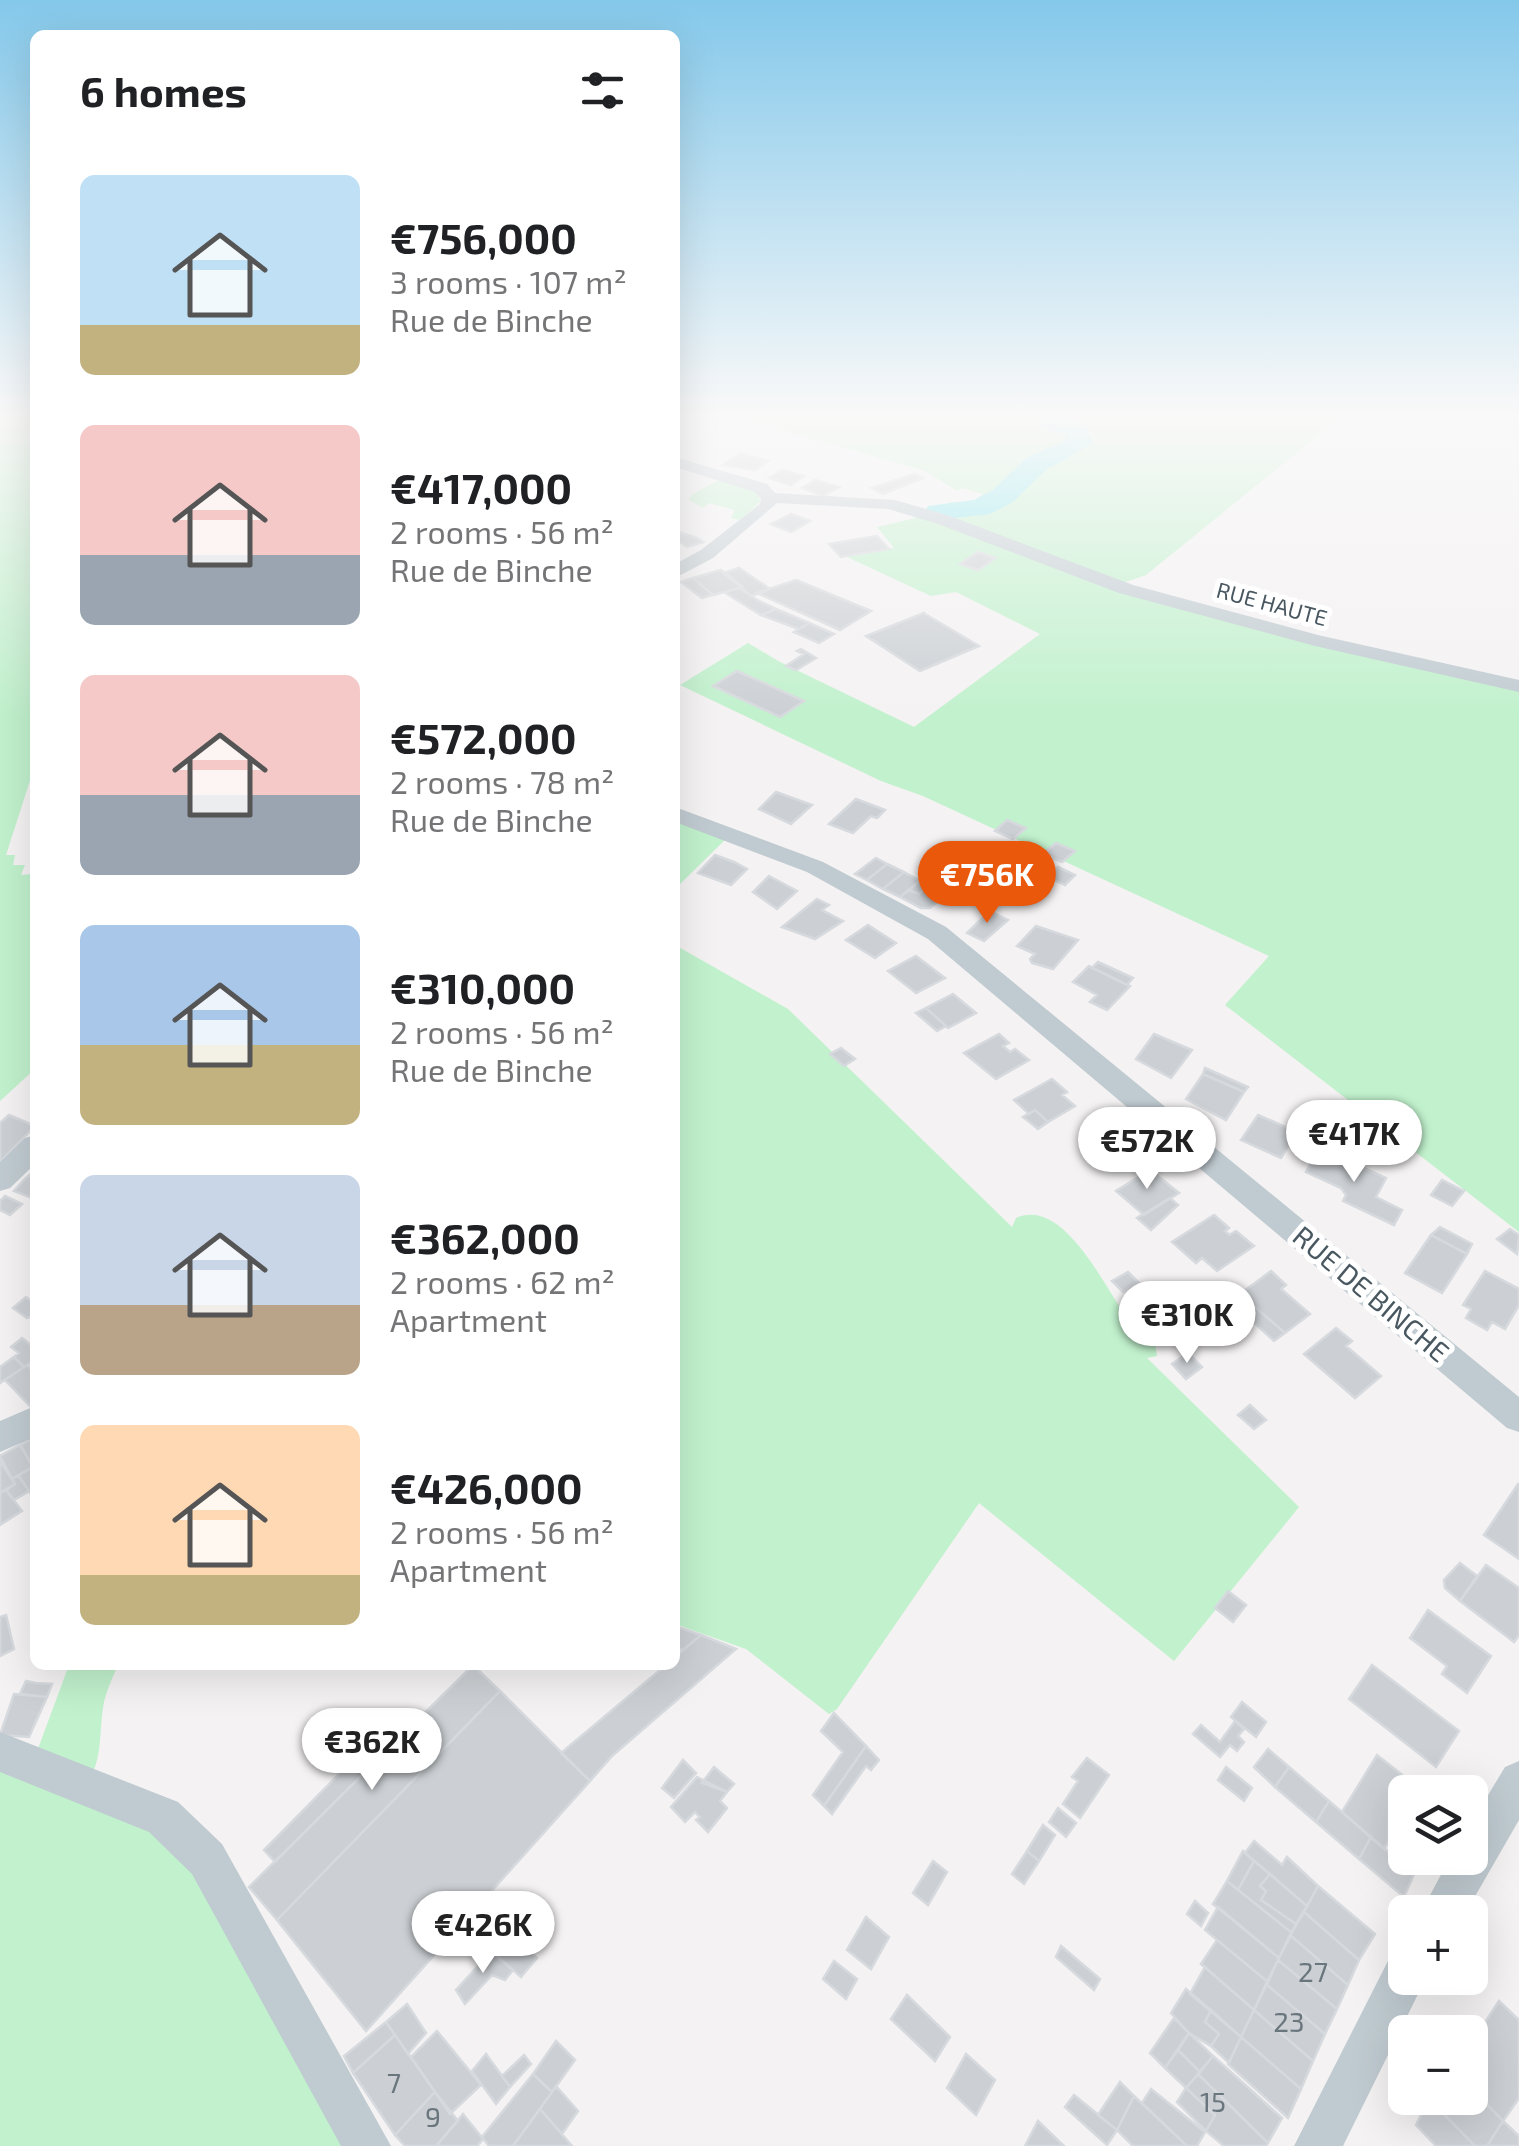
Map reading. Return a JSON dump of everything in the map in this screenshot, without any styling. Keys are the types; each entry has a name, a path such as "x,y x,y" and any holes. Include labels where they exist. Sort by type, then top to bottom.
{"street":[{"path":"680,569 755,516"},
{"name":"RUE HAUTE","path":"931,516 1126,589 1315,640 1519,686"},
{"name":"RUE DE BINCHE","path":"680,816 815,867 936,933 1519,1417"},
{"path":"0,1180 30,1151"},
{"path":"0,1437 30,1423"},
{"path":"16,1759 163,1817 207,1859 367,2146"},
{"path":"1452,1895 1519,1781"},
{"path":"1318,2146 1395,1995"}],"green space":[{"path":"0,516 30,516 30,781 6,855 15,855 13,865 25,865 21,875 30,874 30,1074 0,1101"},
{"path":"923,516 1219,516 1146,575 1117,585 1519,686 1519,1232 1225,1005 1269,956 923,796 881,781 680,685 748,643 914,727 1040,634 956,592 931,596 847,557 894,548 877,527"},
{"path":"680,816 730,835 680,884"},
{"path":"680,948 788,1009 1012,1227 1016,1218 1034,1215 1067,1233 1129,1320 1154,1338 1157,1356 1147,1358 1299,1507 1174,1661 979,1503 837,1709 829,1714 746,1649 680,1626"},
{"path":"67,1670 116,1670 105,1697 98,1756 86,1786 163,1817 367,2146 0,2146 0,1752 32,1765"}],"building":[{"path":"787,516 810,521 791,532 771,524"},
{"path":"680,533 703,542 687,547 680,542"},
{"path":"877,536 889,549 841,557 829,544"},
{"path":"978,552 995,558 978,570 960,564"},
{"path":"739,568 770,589 751,596 724,573"},
{"path":"721,570 743,587 713,595 693,578"},
{"path":"693,578 712,595 702,598 681,582"},
{"path":"796,580 871,611 840,630 757,593"},
{"path":"739,588 776,609 761,615 724,592"},
{"path":"776,609 809,623 799,629 761,615"},
{"path":"924,613 979,646 920,671 866,636"},
{"path":"809,623 834,634 819,643 794,632"},
{"path":"801,649 816,658 796,670 786,666 804,654 797,651"},
{"path":"737,671 804,701 780,717 713,686"},
{"path":"776,792 812,805 791,824 759,809"},
{"path":"856,799 885,810 877,818 871,816 853,833 829,824"},
{"path":"1007,820 1026,828 1013,839 995,831"},
{"path":"1056,843 1075,851 1062,862 1043,854"},
{"path":"715,855 747,869 731,885 698,873"},
{"path":"876,858 887,864 867,880 855,874"},
{"path":"945,860 969,873 957,883 933,870"},
{"path":"887,864 904,872 883,889 867,880"},
{"path":"1058,867 1075,875 1065,885 1047,877"},
{"path":"933,870 943,876 919,894 909,890"},
{"path":"904,872 920,881 900,897 883,889"},
{"path":"1031,872 1045,878 1032,891 1018,884"},
{"path":"769,876 797,891 777,909 753,892"},
{"path":"927,886 945,895 930,908 921,908 900,897 909,890 919,894"},
{"path":"817,899 829,905 822,910 843,921 815,939 782,927"},
{"path":"990,911 1008,920 984,941 967,933"},
{"path":"868,925 896,943 875,958 846,940"},
{"path":"1036,926 1078,940 1053,969 1032,963 1030,959 1035,954 1017,946"},
{"path":"916,956 945,978 916,993 888,971"},
{"path":"1098,962 1133,978 1127,985 1092,968"},
{"path":"1089,966 1130,986 1107,1010 1090,1002 1097,995 1073,982"},
{"path":"953,994 976,1013 948,1028 926,1008"},
{"path":"926,1008 946,1026 937,1031 916,1013"},
{"path":"999,1034 1009,1043 1003,1046 1010,1052 1015,1049 1029,1060 996,1079 964,1053"},
{"path":"1154,1034 1192,1050 1171,1078 1136,1059"},
{"path":"841,1048 855,1059 844,1066 830,1054"},
{"path":"1205,1068 1248,1087 1244,1092 1203,1074"},
{"path":"1203,1074 1244,1092 1226,1120 1186,1099"},
{"path":"1052,1079 1075,1106 1048,1122 1035,1110 1029,1114 1014,1100"},
{"path":"1035,1110 1048,1122 1038,1129 1023,1117"},
{"path":"9,1115 30,1124 30,1131 0,1162 0,1123"},
{"path":"1258,1115 1297,1132 1281,1158 1241,1140"},
{"path":"1320,1148 1386,1178 1376,1197 1402,1210 1394,1225 1343,1201 1346,1195 1341,1188 1306,1172"},
{"path":"1150,1170 1179,1193 1144,1215 1116,1191"},
{"path":"30,1174 30,1197 14,1191"},
{"path":"1442,1180 1464,1191 1452,1206 1431,1195"},
{"path":"5,1196 22,1204 10,1215 0,1210 0,1201"},
{"path":"1170,1198 1178,1205 1151,1230 1137,1218"},
{"path":"1214,1215 1229,1228 1225,1231 1229,1235 1236,1231 1254,1246 1217,1271 1202,1258 1196,1263 1172,1242"},
{"path":"1440,1227 1472,1244 1467,1254 1431,1235"},
{"path":"1510,1229 1519,1235 1517,1254 1497,1239"},
{"path":"1431,1235 1467,1254 1442,1293 1405,1273"},
{"path":"1271,1271 1286,1285 1281,1289 1310,1314 1285,1333 1240,1294"},
{"path":"1485,1271 1519,1289 1519,1305 1505,1329 1492,1322 1487,1330 1466,1318 1471,1309 1463,1305"},
{"path":"1128,1272 1139,1283 1123,1292 1112,1281"},
{"path":"1240,1294 1285,1333 1274,1341 1230,1301"},
{"path":"26,1297 30,1300 30,1317 27,1318 13,1308"},
{"path":"1336,1328 1352,1341 1346,1346 1381,1376 1355,1398 1304,1354"},
{"path":"22,1338 30,1344 30,1363 24,1367 14,1357 19,1353 11,1347"},
{"path":"1188,1353 1202,1367 1186,1379 1172,1364"},
{"path":"14,1357 24,1367 0,1383 0,1367"},
{"path":"27,1365 30,1368 30,1406 5,1380"},
{"path":"1250,1405 1266,1420 1254,1429 1238,1415"},
{"path":"30,1440 30,1462 20,1445"},
{"path":"20,1445 30,1469 12,1479 0,1456"},
{"path":"0,1461 15,1484 0,1493"},
{"path":"30,1469 30,1493 18,1475"},
{"path":"18,1475 29,1491 14,1500 6,1490 15,1484 12,1479"},
{"path":"1519,1484 1519,1559 1484,1535"},
{"path":"6,1490 22,1511 0,1525 0,1493"},
{"path":"1460,1563 1477,1576 1460,1601 1445,1588 1444,1580"},
{"path":"1486,1565 1519,1588 1519,1635 1514,1642 1460,1601"},
{"path":"1228,1591 1246,1605 1233,1622 1215,1608"},
{"path":"1428,1610 1491,1656 1467,1693 1442,1674 1447,1666 1410,1638"},
{"path":"6,1615 14,1649 0,1656 0,1617"},
{"path":"680,1628 701,1635 683,1650"},
{"path":"701,1635 736,1649 612,1756 590,1781 561,1753 660,1670 680,1670 680,1653"},
{"path":"1372,1665 1459,1731 1436,1767 1349,1699"},
{"path":"468,1670 478,1670 500,1691 277,1920 249,1887"},
{"path":"26,1681 52,1684 47,1697 20,1694"},
{"path":"500,1691 590,1781 366,2031 277,1920"},
{"path":"14,1694 47,1697 29,1737 0,1735"},
{"path":"1242,1702 1266,1722 1256,1737 1231,1717"},
{"path":"834,1713 866,1746 824,1806 813,1795 843,1752 821,1731"},
{"path":"1235,1721 1244,1729 1238,1736 1244,1742 1237,1751 1230,1745 1220,1757 1193,1734 1201,1725 1220,1742"},
{"path":"376,1737 388,1750 367,1770 355,1758"},
{"path":"866,1746 879,1760 871,1770 866,1766 832,1814 824,1806"},
{"path":"1268,1749 1289,1767 1275,1787 1254,1767"},
{"path":"1377,1755 1402,1775 1388,1775 1388,1842 1384,1849 1342,1812"},
{"path":"355,1758 367,1770 275,1862 264,1850"},
{"path":"1087,1758 1109,1775 1080,1818 1063,1804 1078,1781 1072,1777"},
{"path":"683,1760 696,1773 674,1798 662,1788"},
{"path":"714,1767 734,1784 727,1792 702,1783"},
{"path":"1226,1767 1252,1788 1244,1801 1218,1780"},
{"path":"1289,1767 1329,1801 1316,1822 1275,1787"},
{"path":"697,1777 727,1792 720,1801 727,1808 708,1832 696,1820 700,1817 695,1812 685,1822 671,1807"},
{"path":"1329,1801 1371,1837 1359,1859 1316,1822"},
{"path":"1058,1808 1076,1823 1066,1837 1049,1822"},
{"path":"1043,1825 1055,1835 1039,1861 1027,1851"},
{"path":"1371,1837 1388,1852 1388,1875 1414,1875 1405,1895 1402,1895 1359,1859"},
{"path":"1254,1841 1282,1865 1287,1857 1318,1886 1307,1906 1245,1853"},
{"path":"1027,1851 1039,1861 1024,1884 1012,1874"},
{"path":"1243,1851 1254,1861 1238,1890 1227,1881"},
{"path":"933,1861 947,1872 928,1905 913,1893"},
{"path":"1254,1861 1270,1874 1260,1886 1266,1891 1261,1900 1296,1924 1292,1933 1238,1890"},
{"path":"1270,1874 1307,1906 1296,1924 1261,1900 1266,1891 1260,1886"},
{"path":"1227,1881 1292,1933 1279,1958 1213,1904"},
{"path":"1318,1886 1375,1934 1359,1960 1304,1912"},
{"path":"1195,1901 1208,1913 1201,1926 1187,1914"},
{"path":"1218,1907 1279,1958 1268,1982 1205,1930"},
{"path":"1304,1912 1359,1960 1348,1985 1290,1935"},
{"path":"866,1917 889,1937 871,1969 847,1950"},
{"path":"1290,1935 1348,1985 1337,2009 1278,1960"},
{"path":"513,1937 537,1958 521,1977 497,1956"},
{"path":"1217,1940 1268,1982 1254,2010 1201,1964"},
{"path":"1061,1946 1100,1979 1094,1990 1056,1957"},
{"path":"491,1952 513,1970 505,1980 492,1975 465,2004 456,1990"},
{"path":"1278,1960 1337,2009 1325,2034 1266,1984"},
{"path":"834,1961 857,1979 846,1999 823,1979"},
{"path":"1205,1967 1254,2010 1241,2037 1190,1994"},
{"path":"1266,1984 1325,2034 1313,2061 1254,2010"},
{"path":"1186,1989 1211,2010 1205,2022 1219,2034 1211,2046 1189,2033 1171,2013"},
{"path":"907,1995 950,2037 935,2061 891,2019"},
{"path":"1499,2001 1519,2020 1519,2098 1503,2121 1488,2106 1488,2018"},
{"path":"407,2004 426,2033 408,2054 386,2022"},
{"path":"1211,2010 1241,2037 1229,2063 1211,2046 1219,2034 1205,2022"},
{"path":"1254,2010 1313,2061 1301,2089 1241,2037"},
{"path":"1174,2018 1189,2033 1165,2068 1150,2053"},
{"path":"386,2022 395,2035 353,2073 344,2056"},
{"path":"437,2031 481,2085 450,2114 411,2057"},
{"path":"1189,2033 1213,2056 1200,2072 1178,2050"},
{"path":"395,2035 435,2092 395,2135 353,2073"},
{"path":"1241,2037 1301,2089 1288,2118 1228,2064"},
{"path":"556,2041 575,2060 552,2092 533,2074"},
{"path":"1178,2050 1200,2072 1186,2088 1165,2068"},
{"path":"486,2054 510,2087 496,2104 472,2071"},
{"path":"966,2054 995,2080 976,2115 947,2088"},
{"path":"524,2055 531,2064 510,2087 502,2076"},
{"path":"1213,2056 1282,2118 1268,2143 1198,2074"},
{"path":"533,2074 552,2092 513,2146 489,2146 482,2137"},
{"path":"1198,2074 1268,2143 1266,2146 1224,2146 1206,2131 1215,2115 1186,2088"},
{"path":"1120,2082 1134,2096 1117,2130 1098,2115"},
{"path":"556,2086 578,2111 562,2134 540,2109"},
{"path":"1186,2088 1215,2115 1206,2131 1177,2102"},
{"path":"1151,2089 1205,2132 1197,2146 1187,2146 1142,2103"},
{"path":"435,2092 458,2121 436,2146 405,2146 395,2135"},
{"path":"1074,2095 1117,2130 1107,2145 1065,2107"},
{"path":"1134,2096 1187,2146 1133,2146 1117,2130"},
{"path":"1488,2106 1503,2121 1487,2146 1475,2146 1445,2115 1488,2115"},
{"path":"540,2109 572,2146 513,2146"},
{"path":"463,2114 483,2139 477,2146 436,2146"},
{"path":"1421,2115 1445,2115 1475,2146 1436,2146 1416,2125"},
{"path":"1038,2121 1064,2146 1025,2146"},
{"path":"1503,2121 1519,2136 1519,2146 1487,2146"}]}
